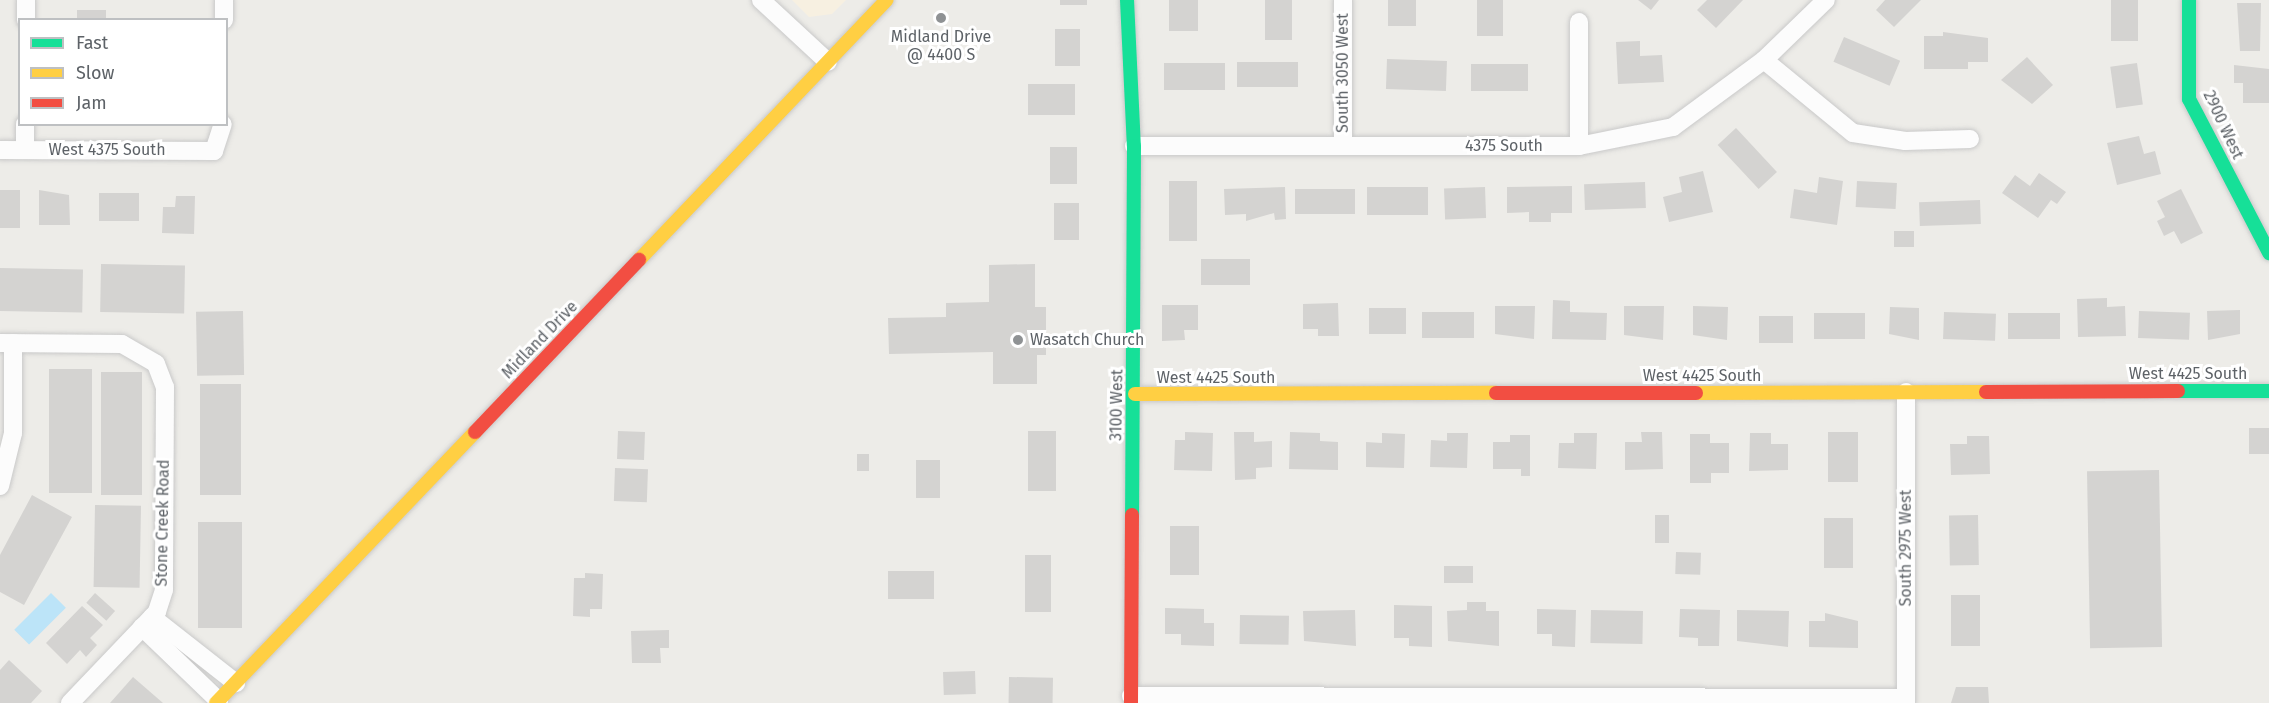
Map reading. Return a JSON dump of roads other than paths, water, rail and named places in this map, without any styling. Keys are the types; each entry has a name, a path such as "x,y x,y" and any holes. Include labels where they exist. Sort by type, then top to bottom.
{"street":[{"path":"26,0 26,18"},
{"path":"224,0 224,18"},
{"path":"761,0 828,62"},
{"name":"Midland Drive","path":"218,702 887,0"},
{"name":"3100 West","path":"1127,0 1134,146 1131,700"},
{"name":"South 3050 West","path":"1343,0 1343,146"},
{"name":"4375 South","path":"1134,146 1579,146 1673,127 1764,60 1826,0"},
{"name":"2900 West","path":"2189,0 2189,99 2269,253"},
{"path":"1579,22 1579,146"},
{"path":"1764,60 1853,133 1905,141 1970,139"},
{"path":"25,150 26,126"},
{"name":"West 4375 South","path":"0,150 214,151 222,126"},
{"path":"0,486 13,433 7,343"},
{"name":"Stone Creek Road","path":"7,343 122,344 142,351 156,364 165,387 164,590 147,622 70,703"},
{"name":"South 2975 West","path":"1906,392 1906,700"},
{"name":"West 4425 South","path":"1134,394 2269,392"},
{"path":"147,622 236,683"},
{"path":"147,622 218,702"},
{"path":"1131,700 1906,700"}],"water":[{"path":"51,593 66,608 29,645 14,630"}],"place":[{"name":"Midland Drive @ 4400 S","path":"941,18"},
{"name":"Wasatch Church","path":"1018,340"}]}
